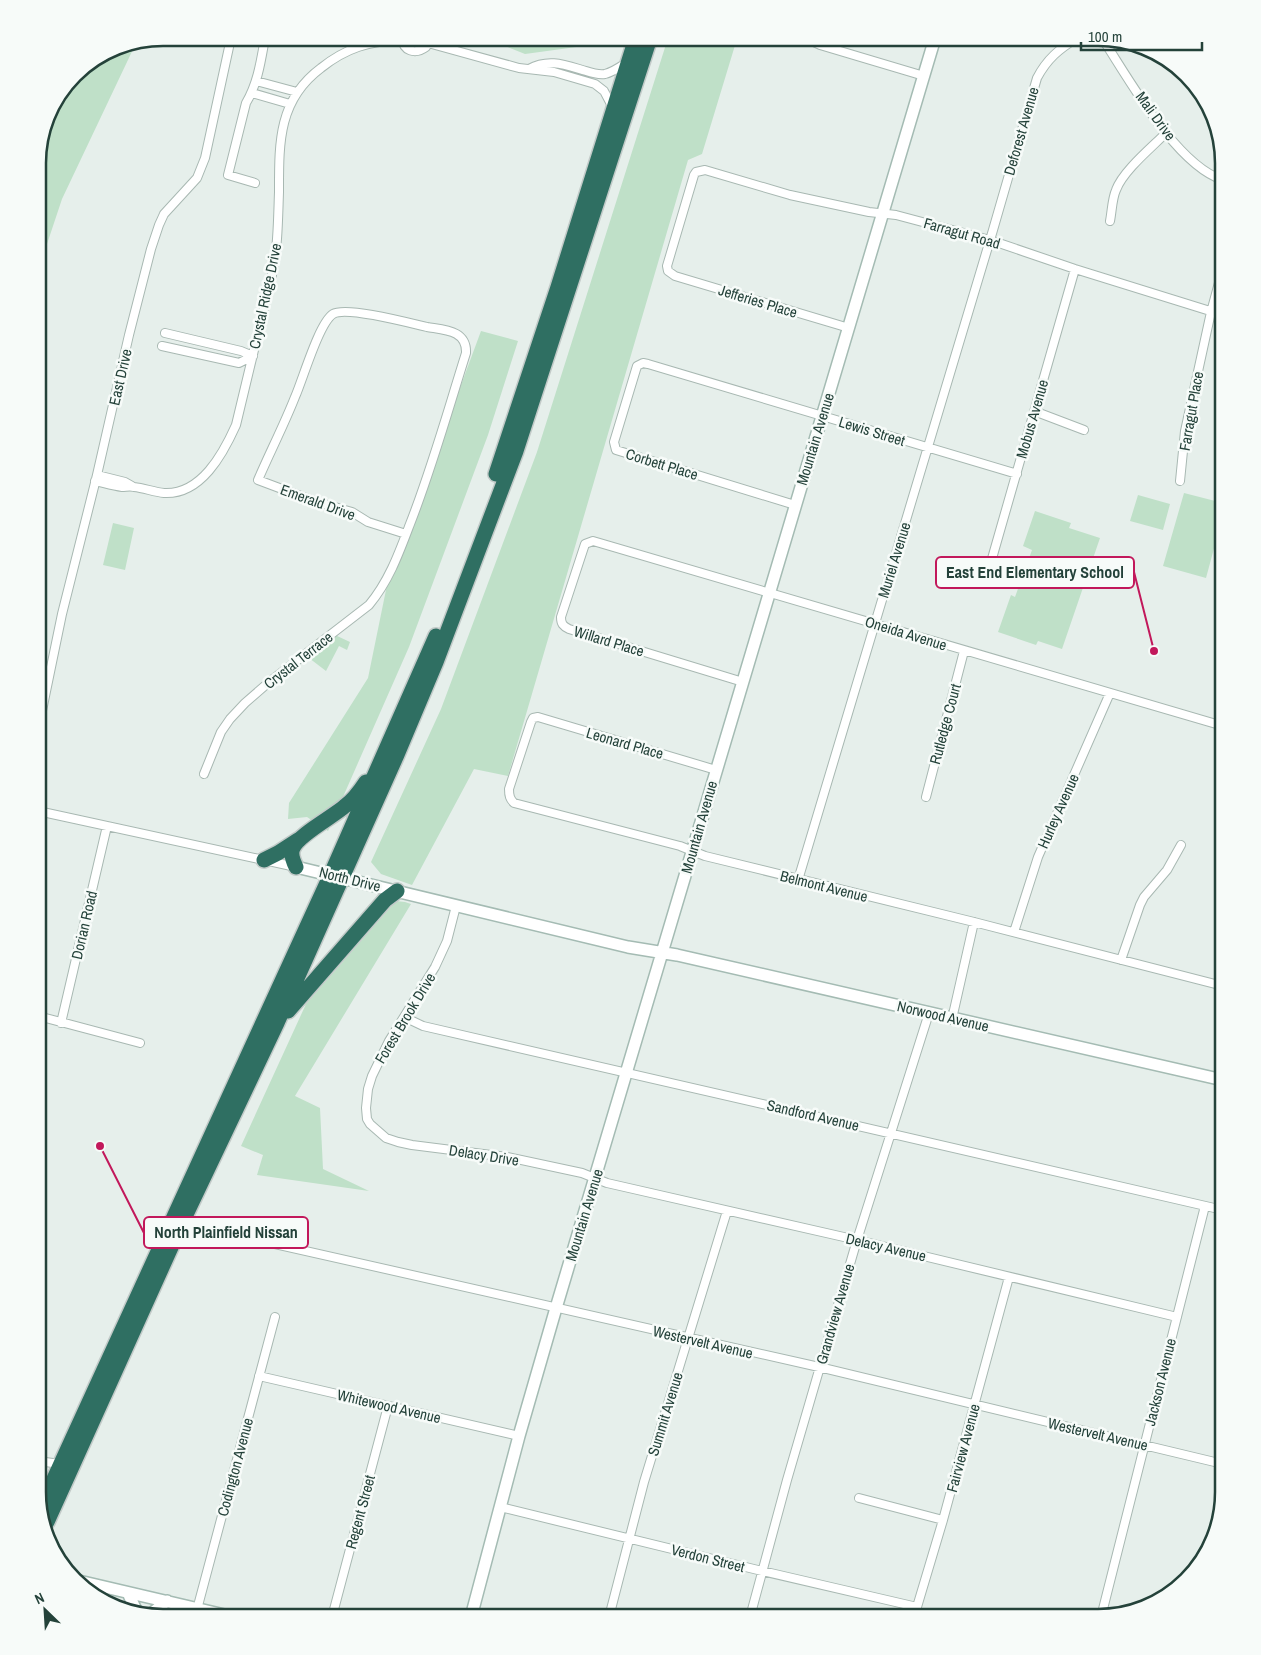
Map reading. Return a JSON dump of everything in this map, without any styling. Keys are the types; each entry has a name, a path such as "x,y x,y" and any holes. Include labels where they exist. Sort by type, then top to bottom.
{"highway":[{"path":"49,1516 182,1223 277,1023 381,764 438,630 502,458 633,47"},
{"path":"46,1495 436,662 516,450 647,47"},
{"path":"264,860 278,853 347,806 381,764"},
{"path":"296,867 292,859 292,852 299,839"},
{"path":"277,1023 385,900 397,891"}],"street":[{"name":"East Drive","path":"47,688 62,614 129,336 159,225 164,214 197,178 205,158 229,47"},
{"path":"255,183 228,175 246,103 256,81 263,47"},
{"name":"Crystal Ridge Drive","path":"96,478 125,482 132,486 166,493 185,490 202,479 230,439 236,425 277,251 281,131 290,104 303,84 334,57 359,47"},
{"name":"Crystal Ridge Drive","path":"406,47 414,52 422,50 424,47"},
{"name":"Crystal Ridge Drive","path":"451,47 519,68 554,72 595,84 604,91 613,109"},
{"path":"830,47 924,76"},
{"name":"Mountain Avenue","path":"473,1609 519,1436 594,1178 932,47"},
{"name":"Deforest Avenue","path":"990,240 1036,78 1049,58 1063,47"},
{"name":"Mali Drive","path":"1108,47 1166,133 1183,152 1203,169 1215,175"},
{"name":"Crystal Ridge Drive","path":"529,69 538,64 553,63 567,65 596,74 604,74 628,62"},
{"path":"256,81 297,92"},
{"path":"252,93 290,104"},
{"path":"1110,221 1115,191 1120,183 1126,174 1166,133"},
{"name":"Farragut Road","path":"668,271 667,266 694,175 696,172 705,170 790,195 869,212 896,215 990,240 1215,313"},
{"name":"Muriel Avenue","path":"798,880 990,240"},
{"name":"Mobus Avenue","path":"989,569 1075,269"},
{"name":"Jefferies Place","path":"668,271 675,276 848,328"},
{"name":"Farragut Place","path":"1180,481 1185,431 1215,298"},
{"name":"Emerald Drive","path":"348,312 373,315 451,332 462,339 466,346 466,353 424,486 406,534 368,522 352,512 314,502 258,480 296,396 319,334 332,314 348,312"},
{"path":"165,334 242,351 253,356"},
{"path":"162,346 239,363 253,356"},
{"name":"Lewis Street","path":"640,364 648,364 1017,474"},
{"name":"Corbett Place","path":"640,364 635,370 614,442 616,450 796,505"},
{"path":"1034,411 1084,430"},
{"name":"Crystal Terrace","path":"204,774 221,732 230,718 268,683 369,605 392,570 406,534"},
{"name":"Oneida Avenue","path":"589,541 593,540 1215,724"},
{"name":"Willard Place","path":"589,541 582,549 564,608 561,622 564,626 569,630 743,682"},
{"name":"Rutledge Court","path":"926,797 964,650"},
{"name":"Hurley Avenue","path":"1014,932 1038,857 1110,693"},
{"name":"Leonard Place","path":"533,718 538,717 716,770"},
{"name":"Belmont Avenue","path":"533,718 509,789 510,799 514,804 680,846 706,856 798,880 974,922 1215,984"},
{"name":"North Drive","path":"47,813 337,876 661,954"},
{"name":"Dorian Road","path":"61,1023 107,826"},
{"path":"1121,960 1144,897 1167,870 1181,845"},
{"name":"Forest Brook Drive","path":"374,1130 367,1119 366,1108 370,1082 379,1058 442,953 456,906"},
{"path":"952,1019 974,922"},
{"name":"Norwood Avenue","path":"661,954 677,956 1215,1078"},
{"name":"Grandview Avenue","path":"752,1609 856,1240 929,1013"},
{"name":"Sandford Avenue","path":"404,1017 423,1026 1215,1208"},
{"path":"46,1019 140,1043"},
{"name":"Delacy Drive","path":"374,1130 386,1138 412,1145 507,1157 582,1173 594,1178"},
{"name":"Delacy Avenue","path":"594,1178 607,1183 1177,1317"},
{"name":"Jackson Avenue","path":"1103,1608 1205,1206"},
{"name":"Summit Avenue","path":"610,1609 629,1538 727,1211"},
{"name":"Westervelt Avenue","path":"182,1223 819,1367 1215,1462"},
{"name":"Fairview Avenue","path":"917,1607 943,1520 1009,1277"},
{"name":"Codington Avenue","path":"197,1609 275,1317"},
{"name":"Whitewood Avenue","path":"259,1376 519,1436"},
{"name":"Regent Street","path":"334,1609 388,1406"},
{"path":"46,1462 60,1464"},
{"path":"859,1498 943,1520"},
{"name":"Verdon Street","path":"500,1508 762,1572 917,1607"},
{"path":"91,1584 167,1601 186,1609"},
{"path":"128,1593 134,1605"},
{"path":"158,1608 167,1601"}],"green space":[{"path":"508,47 576,47 525,54"},
{"path":"665,47 734,47 702,154 688,160 508,776 474,769 412,885 381,874 371,862 441,709 537,452"},
{"path":"133,50 62,199 47,244 47,148 58,111 75,86 86,75 111,58"},
{"path":"481,331 518,341 488,435 409,647 328,831 307,817 288,819 289,803 368,678 387,585"},
{"path":"1184,493 1215,501 1215,545 1206,578 1163,566"},
{"path":"1138,495 1170,504 1163,530 1130,521"},
{"path":"1035,511 1071,523 1069,528 1100,538 1062,649 1038,641 1036,645 998,632 1011,595 1015,597 1032,550 1023,546"},
{"path":"113,523 134,528 125,570 103,565"},
{"path":"335,635 350,642 347,650 339,646 326,671 309,658"},
{"path":"396,901 411,904 295,1096 320,1108 323,1169 369,1191 257,1175 263,1155 241,1146 306,1004"}],"place":[{"name":"East End Elementary School","path":"1154,651"},
{"name":"North Plainfield Nissan","path":"100,1146"}]}
